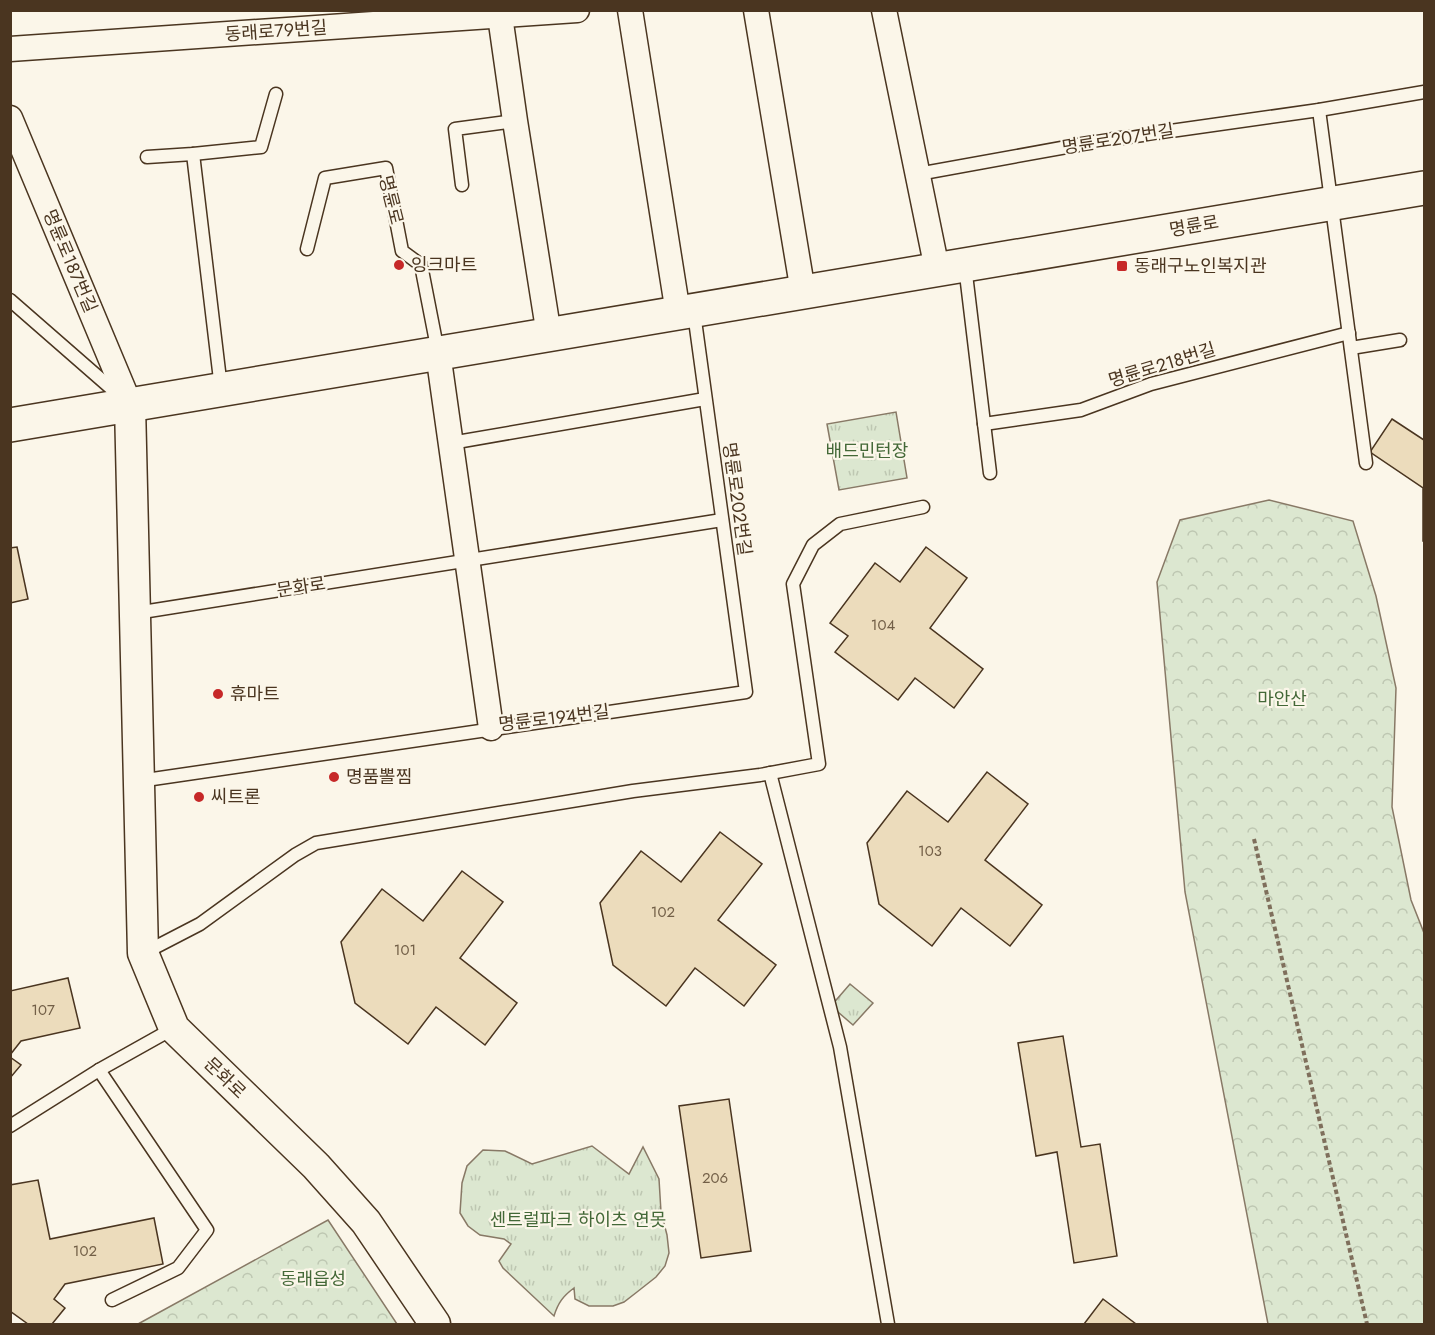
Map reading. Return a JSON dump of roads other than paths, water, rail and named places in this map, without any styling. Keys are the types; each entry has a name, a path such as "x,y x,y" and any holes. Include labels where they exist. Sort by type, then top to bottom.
{"main road":[{"name":"명륜로","path":"10,425 1425,188"}],"street":[{"path":"630,10 686,312"},
{"path":"756,10 803,292"},
{"path":"884,10 918,174 951,267"},
{"name":"동래로79번길","path":"10,49 566,11"},
{"path":"500,16 549,335"},
{"name":"명륜로187번길","path":"12,127 130,405"},
{"name":"명륜로194번길","path":"438,353 491,728"},
{"name":"문화로","path":"130,405 143,953 174,1028 316,1166 366,1222 435,1324"}],"lane":[{"name":"명륜로207번길","path":"918,174 1100,141 1319,110 1425,92"},
{"path":"147,156 261,147 276,94"},
{"path":"1319,110 1366,463"},
{"path":"462,185 454,129 515,121"},
{"path":"193,154 221,390"},
{"name":"명륜로","path":"307,249 325,178 386,168 402,250 421,265 438,353"},
{"path":"951,267 984,424 990,472"},
{"path":"10,300 130,405"},
{"name":"명륜로202번길","path":"686,312 705,399 746,692"},
{"name":"명륜로218번길","path":"984,424 1081,410 1151,384 1349,333"},
{"path":"1351,348 1400,340"},
{"path":"451,443 705,399"},
{"path":"143,953 200,924 295,855 316,843 633,791 770,773 819,764 793,584 813,545 840,524 923,507"},
{"path":"468,561 722,520"},
{"name":"문화로","path":"135,613 468,561"},
{"name":"명륜로194번길","path":"491,728 746,692"},
{"path":"139,781 491,728"},
{"path":"770,773 840,1047 888,1324"},
{"path":"10,1126 99,1070 174,1028"},
{"path":"99,1070 207,1230 178,1268 112,1300"}],"place":[{"name":"잉크마트","path":"399,265"},
{"name":"동래구노인복지관","path":"1122,266"},
{"name":"휴마트","path":"218,694"},
{"name":"명품뽈찜","path":"334,777"},
{"name":"씨트론","path":"199,797"}],"park label":[{"name":"배드민턴장","path":"867,451"},
{"name":"마안산","path":"1282,699"},
{"name":"센트럴파크 하이츠 연못","path":"578,1220"},
{"name":"동래읍성","path":"313,1279"}]}
